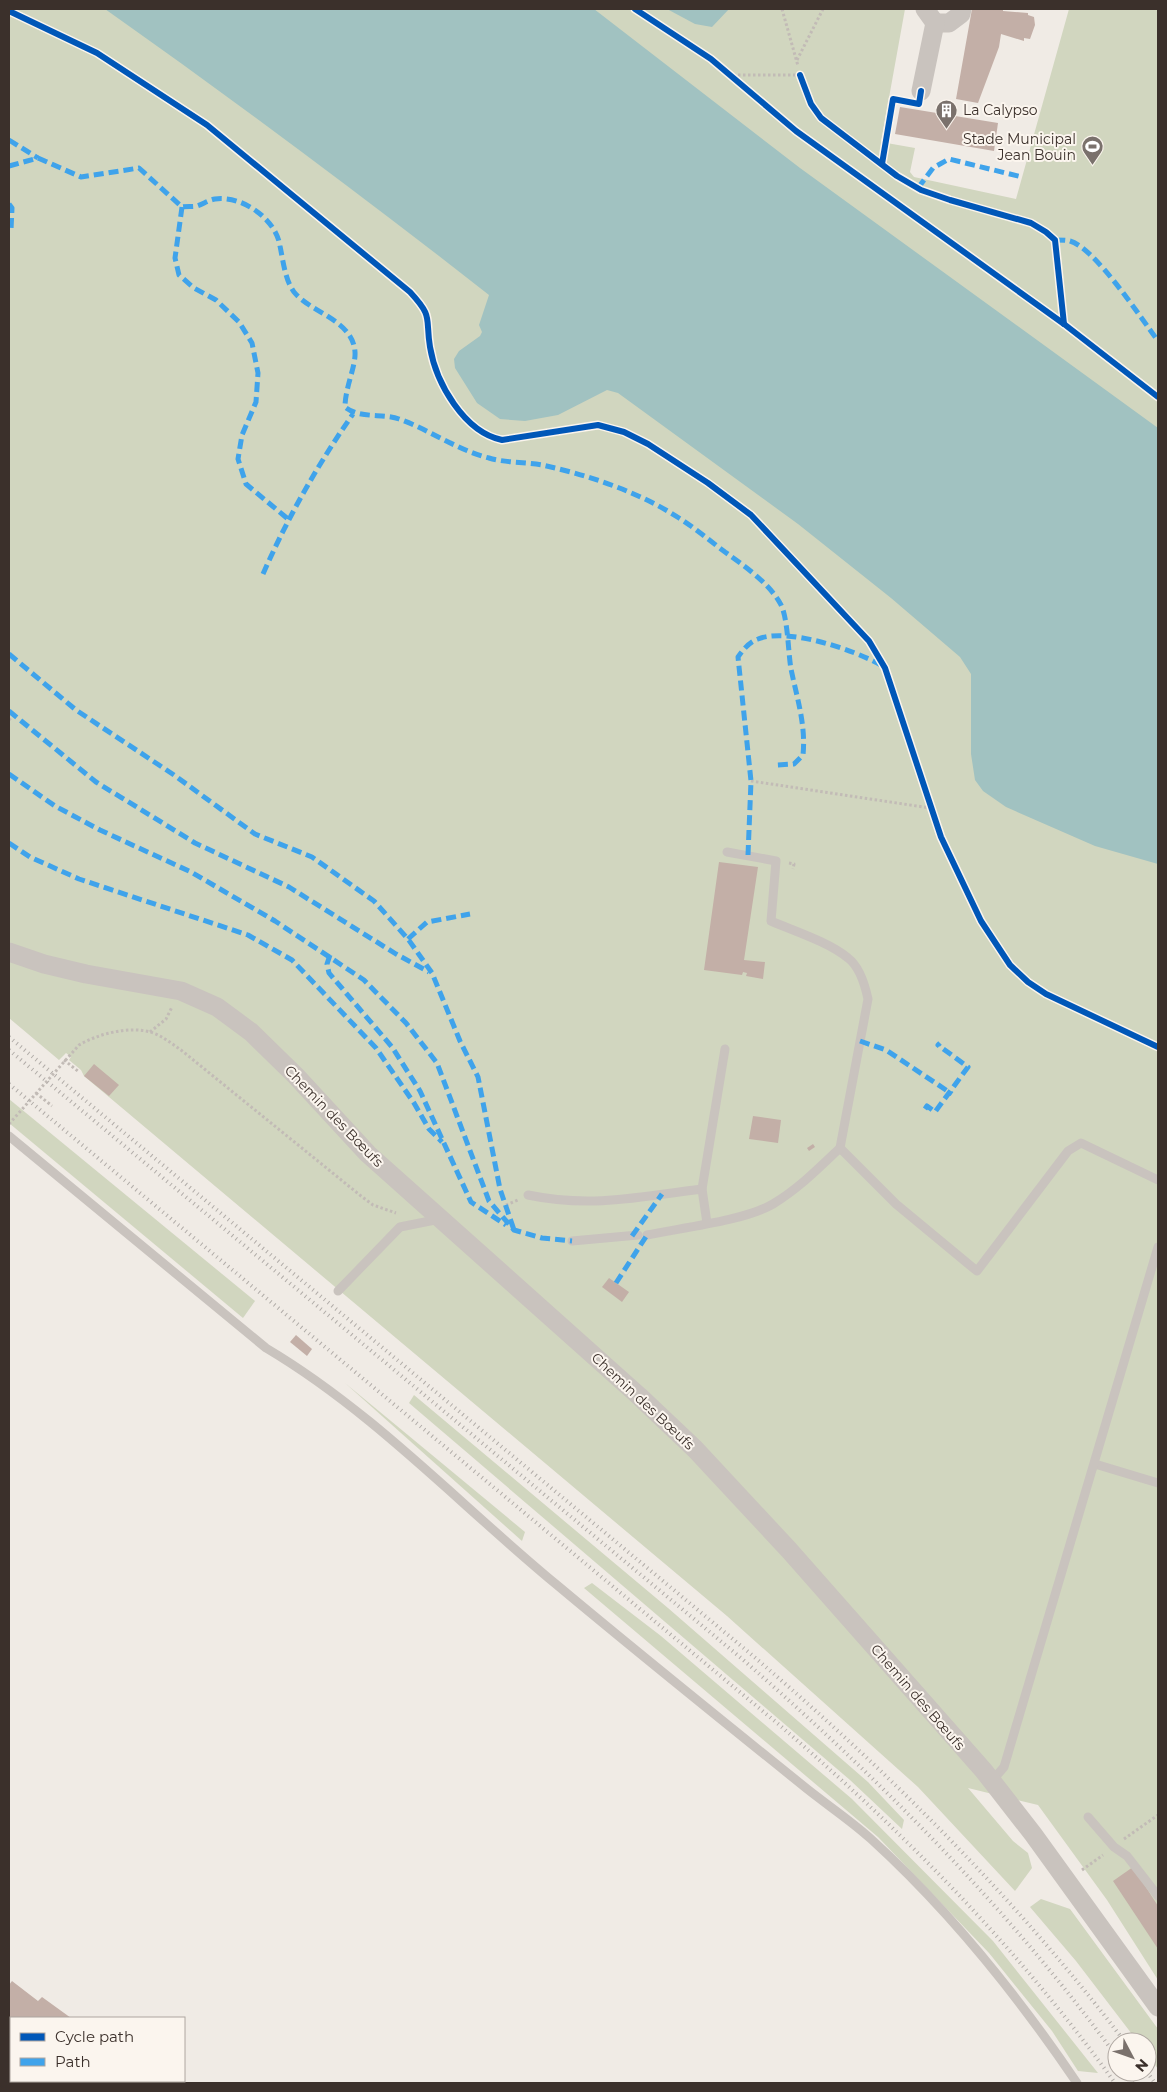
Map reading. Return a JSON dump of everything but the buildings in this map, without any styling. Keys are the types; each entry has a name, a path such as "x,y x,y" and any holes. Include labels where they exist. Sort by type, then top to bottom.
{"street":[{"path":"921,91 930,16 949,23 961,14 962,9"},
{"name":"Chemin des Bœufs","path":"9,952 44,964 78,972 181,991 217,1007 250,1032 296,1076 362,1149 436,1213 695,1449 789,1550 992,1781 1033,1834 1158,2007"}],"lane":[{"path":"572,1241 642,1235 706,1224 771,1206 802,1184 840,1148 868,999 864,982 849,958 820,942 771,922 776,861 727,852"},
{"path":"706,1224 702,1189 725,1049"},
{"path":"9,1136 266,1348 302,1369 407,1453 555,1584 871,1839 955,1926 996,1974 1036,2024 1077,2083"},
{"path":"840,1148 896,1204 977,1271 1068,1151 1081,1143 1158,1180"},
{"path":"528,1196 558,1202 600,1203 702,1189"},
{"path":"338,1291 400,1226 436,1213"},
{"path":"992,1781 1004,1767 1158,1247"},
{"path":"1095,1464 1158,1483"},
{"path":"1088,1817 1114,1847 1127,1856 1158,1896"}],"path":[{"path":"782,9 798,66"},
{"path":"797,60 823,9"},
{"path":"728,75 800,75"},
{"path":"9,720 13,716"},
{"path":"751,781 930,808"},
{"path":"150,1032 166,1019 181,991"},
{"path":"9,1125 75,1048 93,1038 118,1032 150,1032 180,1050 374,1205 403,1215 436,1213"},
{"path":"64,1060 80,1072"},
{"path":"36,1093 52,1106"}],"green space":[{"path":"9,9 905,9 881,142 915,148 910,172 914,177 1016,199 1069,9 1158,9 1158,1980 1107,1900 1038,1805 968,1788 1013,1841 1028,1853 1032,1868 1015,1891 918,1787 727,1616 84,1076 81,1070 69,1060 71,1057 66,1053 59,1060 9,1018"},
{"path":"9,1099 255,1301 243,1318 9,1123"},
{"path":"345,1383 525,1532 522,1541"},
{"path":"414,1395 668,1608 868,1782 904,1820 902,1829 850,1780 409,1403"},
{"path":"592,1583 661,1636 852,1799 993,1941 1098,2073 1078,2071 1052,2031 989,1953 878,1837 584,1588"},
{"path":"1041,1899 1070,1909 1158,2029 1158,2069 1157,2032 1130,2032 1076,1961 1030,1907"}],"water":[{"path":"105,9 594,9 800,168 1158,428 1158,864 1095,846 1006,807 983,791 975,780 971,754 971,674 960,657 891,598 798,524 618,393 607,390 558,415 525,421 500,419 477,403 455,368 454,359 459,351 480,336 482,332 479,325 489,295 298,149"},
{"path":"667,9 729,9 712,27 695,24"}],"railway":[{"path":"9,1037 798,1695 898,1787 993,1885 1083,1988 1117,2032"},
{"path":"9,1050 741,1658 793,1704 892,1798 987,1897 1032,1949 1107,2044"},
{"path":"9,1084 824,1764 870,1806 957,1893 1039,1985 1115,2083"}],"marked path":[{"path":"9,140 38,158"},
{"path":"9,166 38,158 81,177 139,168 182,207 197,206 215,199 236,201 246,205 265,218 277,236 286,276 294,292 310,306 339,324 353,341 355,358 345,407 357,413 399,419 455,445 495,460 536,464 559,469 595,479 630,492 679,518 747,568 769,588 783,609 791,669 802,722 803,755 794,764 777,765"},
{"path":"918,188 933,168 949,159 1022,177"},
{"path":"9,204 12,208 11,230"},
{"path":"182,207 175,258 179,275 194,288 216,300 239,322 252,343 258,373 256,402 242,435 238,459 246,484 288,519"},
{"path":"1055,240 1070,241 1080,246 1092,256 1117,285 1158,341"},
{"path":"263,574 304,491 353,414"},
{"path":"748,855 751,781 738,657 746,646 755,640 771,636 786,636 803,638 838,647 881,665"},
{"path":"9,654 76,710 174,775 255,834 312,857 374,901 408,939 432,973 460,1041 478,1077 500,1189 514,1230"},
{"path":"9,711 96,782 195,843 289,887 396,954 429,972"},
{"path":"9,774 55,806 100,830 191,872 275,921 364,980 406,1023 437,1063 489,1201 514,1230 542,1238 572,1241"},
{"path":"9,843 30,857 79,879 248,935 292,960 376,1048 414,1103 429,1129 442,1142"},
{"path":"408,939 427,922 470,914"},
{"path":"330,955 327,964 329,973 392,1047 420,1091 471,1202 506,1225"},
{"path":"860,1041 886,1050 952,1094"},
{"path":"925,1109 927,1106 935,1112 968,1067 938,1045 940,1043"},
{"path":"632,1236 662,1194"},
{"path":"616,1283 647,1235"}],"cycle path":[{"path":"635,9 711,59 796,131 1064,324 1158,397"},
{"path":"9,11 97,53 207,125 410,292 426,313 430,347 438,376 454,404 464,417 476,427 488,435 502,440 598,425 624,432 648,444 708,483 751,515 869,641 885,668 941,837 981,921 1010,965 1028,982 1046,994 1158,1047"},
{"path":"800,75 811,104 821,118 897,176 921,190 1031,223 1055,240 1064,324"},
{"path":"882,164 893,99 919,104 921,91"}],"place":[{"name":"La Calypso","path":"947,129"},
{"name":"Stade Municipal Jean Bouin","path":"1092,166"}]}
